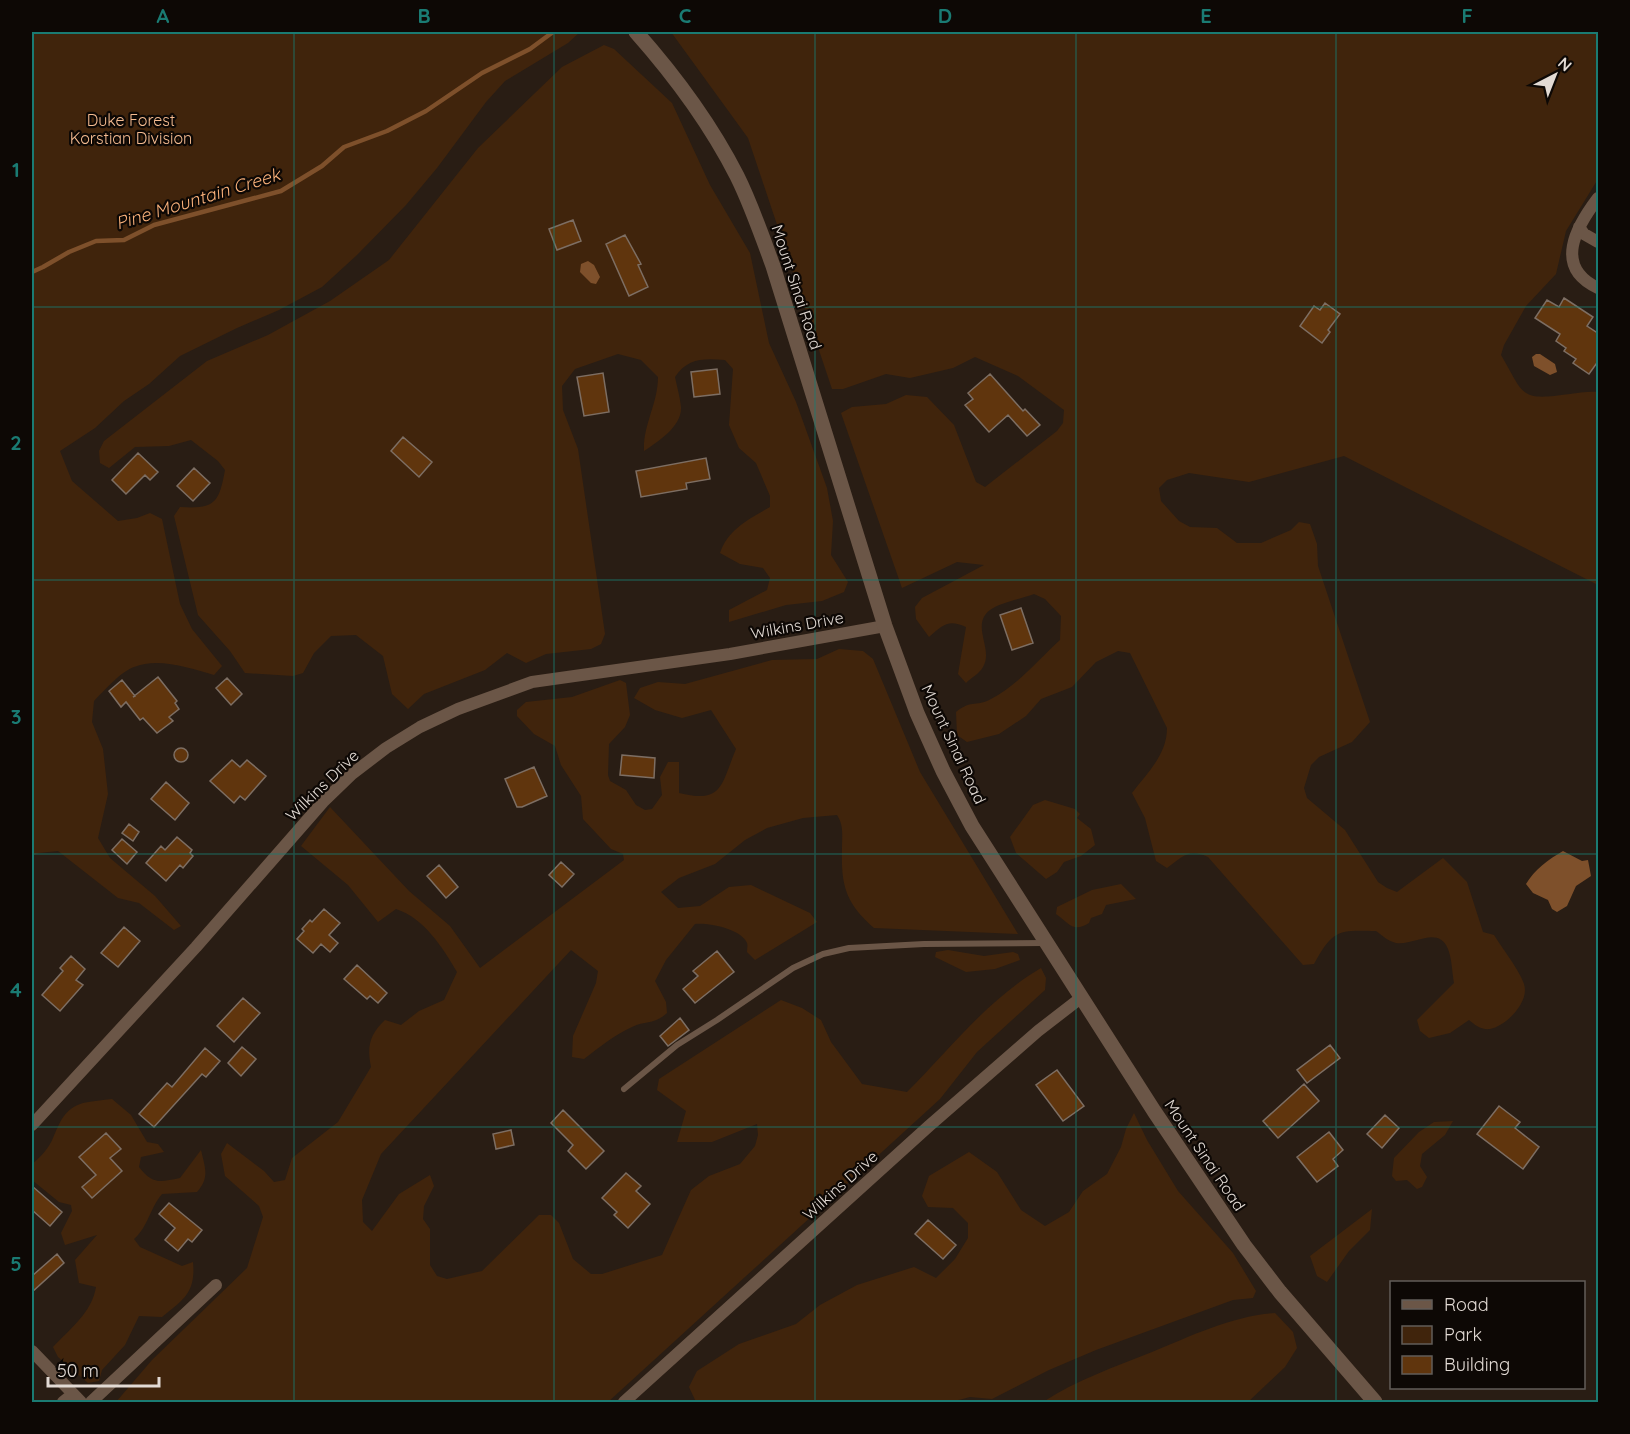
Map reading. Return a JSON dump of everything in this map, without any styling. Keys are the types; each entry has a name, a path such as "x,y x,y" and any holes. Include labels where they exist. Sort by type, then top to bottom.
{"street":[{"name":"Mount Sinai Road","path":"636,32 668,69 713,134 737,176 754,214 776,277 885,626 917,713 943,771 972,826 1157,1117 1244,1245 1280,1292 1375,1402"},
{"path":"1599,198 1579,226 1572,260 1577,271 1599,288"},
{"path":"1579,226 1584,234 1599,242"},
{"name":"Wilkins Drive","path":"32,1125 196,947 323,802 352,774 420,726 458,709 532,682 730,654 885,626"},
{"name":"Wilkins Drive","path":"624,1402 938,1119 1038,1031 1082,997"},
{"path":"91,1402 216,1286"},
{"path":"32,1351 72,1400"}],"lane":[{"path":"624,1089 677,1045 793,968 823,954 849,948 1048,943"}],"green space":[{"name":"Duke Forest Korstian Division","path":"32,32 580,32 568,43 505,81 406,205 322,287 279,310 180,356 149,384 124,401 95,428 60,451 72,481 118,521 150,513 162,519 180,604 192,629 222,666 214,675 164,663 143,664 123,673 94,701 92,722 103,749 108,794 98,838 110,858 155,896 181,926 174,930 139,903 118,898 58,851 32,856"},
{"path":"671,32 1598,32 1598,179 1566,231 1556,274 1526,306 1504,345 1501,355 1520,387 1532,396 1598,392 1598,585 1344,456 1249,482 1189,473 1167,480 1159,488 1161,501 1179,521 1190,527 1217,528 1237,543 1261,543 1291,530 1299,522 1310,524 1317,544 1318,566 1370,722 1352,742 1319,757 1311,765 1304,788 1307,798 1345,830 1378,882 1387,888 1397,892 1443,858 1467,882 1483,932 1494,935 1524,984 1525,991 1520,1005 1509,1018 1490,1029 1481,1028 1469,1020 1450,1033 1429,1038 1420,1031 1417,1020 1454,983 1448,949 1438,938 1396,943 1376,931 1345,932 1338,934 1326,944 1314,964 1303,965 1208,857 1191,853 1167,868 1156,861 1145,818 1132,793 1160,755 1164,747 1167,728 1130,653 1118,651 1096,662 1072,687 1041,699 1026,716 999,734 967,742 957,735 956,712 971,704 982,703 1001,694 1027,672 1060,640 1061,616 1045,599 1034,594 990,610 984,616 982,623 986,660 982,669 966,683 958,674 966,627 946,624 929,637 916,619 915,607 922,598 984,565 957,562 902,588 841,413 852,407 886,404 906,395 927,397 954,425 976,482 985,487 1057,431 1063,423 1064,410 1018,376 975,357 953,368 910,378 886,374 843,389 832,389 748,138"},
{"path":"604,45 614,49 672,103 710,185 750,253 769,343 796,402 827,488 833,521 831,555 848,582 844,592 822,601 786,605 729,622 729,610 767,590 770,578 763,568 740,564 720,553 728,537 734,531 747,520 770,507 770,496 756,463 739,448 729,425 733,369 725,360 710,359 685,366 675,377 681,407 678,420 674,427 644,451 644,441 656,396 658,377 641,360 618,354 575,369 562,386 563,410 578,449 605,634 601,644 591,649 546,654 526,663 507,653 485,670 424,694 408,709 392,694 383,656 356,635 331,636 314,653 303,673 293,676 245,673 230,651 198,615 174,516 180,507 201,507 213,502 220,490 225,470 218,461 191,440 169,446 135,447 109,468 100,463 99,451 104,441 207,361 268,335 330,301 389,260 478,148 562,67"},
{"path":"839,649 863,651 873,659 920,772 1018,934 874,928 851,901 844,883 842,827 837,815 803,818 767,828 745,840 715,864 679,878 661,892 678,908 700,906 729,887 751,885 810,913 817,922 755,960 747,952 747,943 744,938 732,930 715,925 695,924 666,960 655,981 666,1002 667,1013 654,1021 625,1030 584,1059 572,1057 573,1036 596,983 598,971 571,950 381,1154 362,1200 363,1222 372,1231 399,1194 430,1175 434,1186 424,1206 423,1219 430,1229 430,1265 437,1276 447,1279 482,1271 539,1215 551,1215 559,1223 573,1259 591,1274 602,1274 662,1255 691,1190 709,1176 740,1164 755,1146 758,1135 757,1124 712,1142 677,1142 686,1111 657,1090 659,1079 781,1000 802,1008 821,1020 831,1042 862,1084 907,1092 1004,994 1041,968 1046,978 1045,990 977,1052 940,1099 608,1402 116,1402 152,1360 247,1268 263,1217 259,1206 225,1176 221,1154 227,1143 264,1171 274,1182 285,1180 292,1158 338,1122 371,1067 369,1053 372,1036 380,1026 385,1020 401,1025 419,1011 444,1000 457,972 432,935 415,919 396,909 378,922 348,885 301,846 330,807 409,891 450,926 480,968 624,860 623,854 611,849 583,819 581,796 561,765 555,746 534,734 517,716 517,710 526,702 572,697 620,680 626,683 630,715 625,727 609,744 608,775 610,781 626,790 636,805 645,810 652,809 662,795 660,777 668,762 679,762 679,793 704,796 718,789 723,782 736,749 711,710 682,718 655,710 634,698 640,688 658,682 685,684 772,660 817,659"},
{"path":"1045,800 1075,809 1080,814 1077,818 1091,829 1095,845 1081,856 1064,862 1057,872 1046,879 1016,853 1010,837 1033,805"},
{"path":"1121,884 1136,899 1106,905 1102,914 1091,918 1084,926 1072,926 1056,914 1057,907 1092,890"},
{"path":"948,950 984,956 1013,952 1018,954 1020,960 995,969 966,972 935,957 936,952"},
{"path":"112,1099 131,1115 147,1142 158,1144 164,1152 141,1157 139,1167 148,1177 157,1181 180,1178 201,1150 205,1177 197,1192 162,1194 143,1229 134,1239 140,1247 182,1266 193,1262 190,1289 182,1300 162,1317 139,1316 125,1345 102,1370 99,1381 88,1383 58,1357 53,1347 80,1319 94,1296 96,1287 79,1283 75,1260 97,1235 65,1245 61,1233 72,1211 71,1205 59,1202 32,1180 32,1164 47,1149 67,1112 83,1103"},
{"path":"1134,1113 1147,1140 1178,1191 1233,1253 1256,1291 1253,1298 1233,1300 1096,1350 1049,1370 992,1399 970,1397 951,1402 696,1402 689,1387 697,1371 739,1344 796,1324 820,1305 857,1285 914,1267 936,1278 955,1259 968,1238 968,1223 953,1208 928,1207 922,1196 929,1176 969,1152 997,1172 1021,1210 1045,1226 1069,1212 1083,1191 1107,1174 1121,1147"},
{"path":"1453,1121 1445,1135 1422,1154 1420,1166 1427,1177 1422,1187 1417,1189 1407,1180 1396,1181 1392,1176 1394,1158 1419,1132 1434,1122"},
{"path":"1372,1209 1370,1230 1349,1251 1327,1282 1317,1276 1310,1256"},
{"path":"1275,1313 1293,1332 1297,1348 1285,1367 1248,1402 1043,1402 1082,1380 1197,1333 1227,1322"}],"shaded area":[{"path":"588,261 594,265 600,277 596,284 591,283 580,272 581,264"},
{"path":"1540,354 1555,364 1557,372 1550,375 1534,366 1532,357"},
{"path":"1563,851 1582,861 1588,860 1591,876 1576,886 1567,906 1557,912 1552,909 1548,900 1533,893 1526,884 1542,865"}],"building":[{"path":"573,220 581,241 557,250 549,229"},
{"path":"625,235 641,264 638,265 648,287 629,296 606,244"},
{"path":"1564,298 1593,317 1587,326 1599,334 1599,360 1589,374 1573,363 1576,359 1564,351 1566,348 1556,341 1560,334 1535,318 1547,300 1559,307"},
{"path":"1325,303 1340,314 1322,343 1300,326 1314,306 1320,310"},
{"path":"717,369 720,394 694,397 691,372"},
{"path":"603,373 609,412 584,416 577,377"},
{"path":"990,374 1023,411 1025,409 1040,425 1027,436 1008,415 989,432 965,405 973,399 968,393"},
{"path":"403,437 432,462 419,477 391,451"},
{"path":"138,453 158,472 150,480 145,475 126,494 112,480"},
{"path":"706,458 710,479 686,483 687,489 641,497 636,471"},
{"path":"194,468 210,483 193,501 177,486"},
{"path":"1021,608 1033,643 1012,650 1000,615"},
{"path":"158,677 177,701 175,703 179,709 169,717 173,721 157,733 143,718 140,720 126,702 121,707 109,691 122,680 135,696"},
{"path":"227,678 242,694 231,705 216,688"},
{"path":"181,748 186,750 188,755 186,760 181,762 176,760 174,755 176,750"},
{"path":"622,755 655,758 654,778 620,775"},
{"path":"232,760 240,767 247,760 266,776 245,800 240,796 234,803 210,781"},
{"path":"534,767 547,796 517,807 505,779"},
{"path":"166,782 189,803 175,820 151,799"},
{"path":"129,824 139,832 133,841 122,833"},
{"path":"177,837 192,850 190,853 193,856 183,868 180,865 166,881 146,863 161,846 165,850"},
{"path":"122,839 137,852 127,864 112,850"},
{"path":"561,862 574,874 562,887 549,875"},
{"path":"439,865 458,887 446,898 427,876"},
{"path":"324,909 340,923 329,935 338,943 330,952 321,944 313,953 297,939 310,920 312,922"},
{"path":"124,927 140,941 118,967 101,953"},
{"path":"717,951 734,972 695,1003 683,989 698,976 693,971"},
{"path":"71,956 85,969 76,980 83,985 60,1011 42,995 63,971 60,968"},
{"path":"357,965 387,993 378,1003 370,996 367,999 344,979"},
{"path":"243,998 260,1013 234,1042 217,1026"},
{"path":"680,1018 689,1030 668,1046 660,1036"},
{"path":"1330,1045 1340,1058 1307,1083 1297,1070"},
{"path":"242,1047 256,1059 241,1076 228,1063"},
{"path":"205,1048 220,1061 206,1077 202,1074 154,1127 139,1114 167,1083 172,1087"},
{"path":"1057,1070 1084,1106 1063,1121 1036,1085"},
{"path":"1304,1084 1319,1101 1278,1138 1263,1121"},
{"path":"1499,1106 1520,1122 1515,1128 1539,1147 1523,1169 1477,1134"},
{"path":"563,1110 604,1151 586,1169 568,1151 573,1145 551,1123"},
{"path":"1385,1115 1399,1128 1382,1148 1367,1134"},
{"path":"511,1130 514,1145 496,1149 493,1134"},
{"path":"1329,1132 1343,1150 1333,1159 1338,1166 1317,1182 1297,1157"},
{"path":"106,1133 121,1149 110,1158 122,1171 92,1198 82,1187 96,1175 79,1157"},
{"path":"626,1173 641,1186 636,1191 650,1204 628,1228 614,1215 617,1212 602,1198"},
{"path":"32,1186 62,1212 50,1226 32,1210"},
{"path":"169,1203 202,1230 192,1242 188,1239 178,1251 165,1240 175,1228 159,1214"},
{"path":"928,1220 956,1245 943,1259 915,1234"},
{"path":"57,1254 64,1263 32,1292 32,1276"}],"waterway":[{"name":"Pine Mountain Creek","path":"32,272 69,252 96,241 124,240 154,225 281,191 322,166 344,147 387,131 426,111 482,73 530,49 553,32"}]}
